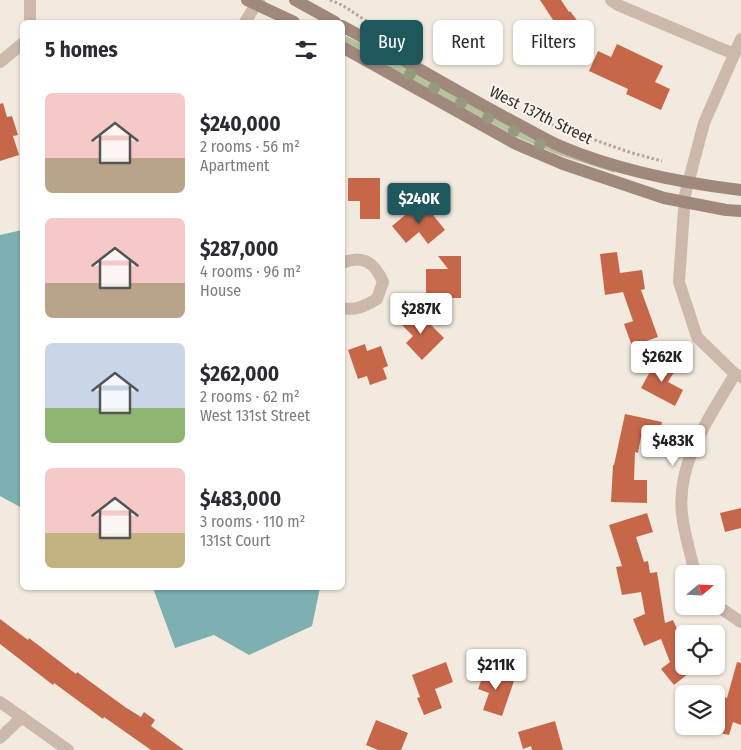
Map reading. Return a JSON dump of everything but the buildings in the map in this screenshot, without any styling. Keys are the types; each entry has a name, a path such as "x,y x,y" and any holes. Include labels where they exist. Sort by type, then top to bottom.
{"main road":[{"path":"295,0 331,20"},
{"path":"255,2 290,20"},
{"name":"West 137th Street","path":"345,28 492,111 559,146 596,159 689,182 741,190"},
{"name":"West 137th Street","path":"345,49 516,144 563,164 664,198 741,211"}],"street":[{"path":"30,0 30,20"},
{"path":"611,0 618,5 734,54"},
{"path":"246,20 255,2"},
{"path":"693,565 682,514 682,484 689,458 698,439 738,376 697,337 679,282 685,202 704,123 741,38"},
{"path":"0,62 20,46"},
{"path":"345,262 354,259 368,262 378,270 383,282 377,299 363,307 352,310 345,309"},
{"path":"725,611 741,622"},
{"path":"0,702 68,750"},
{"path":"0,738 22,717"}],"path":[{"path":"330,0 365,20"},
{"path":"549,123 632,153 664,161"}],"green space":[{"path":"345,35 360,43 360,51 345,42"},
{"path":"385,65 404,65 613,169 615,173 556,154 517,137"}],"water":[{"path":"20,230 20,507 0,496 0,235"},
{"path":"154,590 320,590 312,626 249,655 214,635 175,648"}]}
